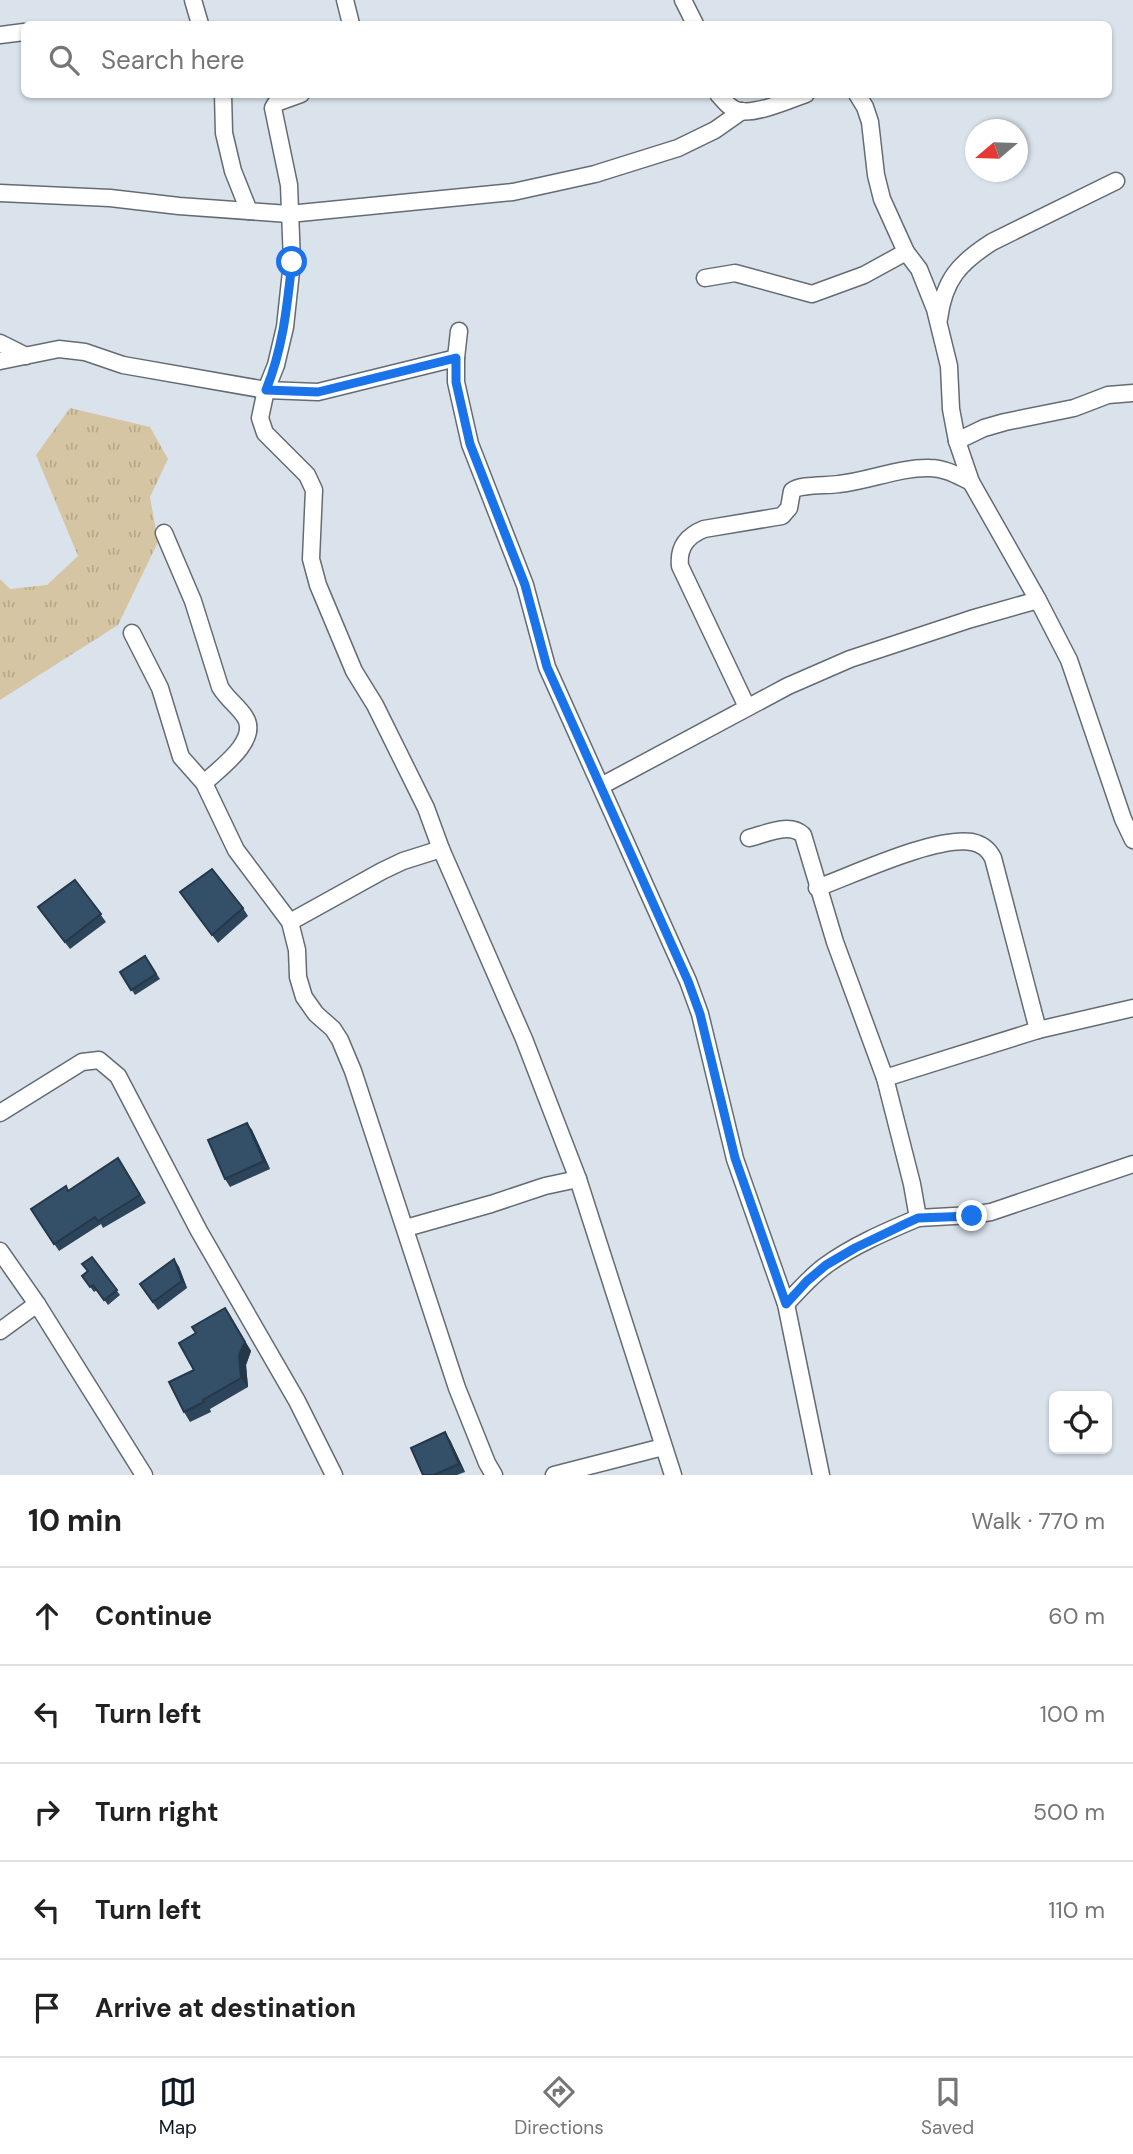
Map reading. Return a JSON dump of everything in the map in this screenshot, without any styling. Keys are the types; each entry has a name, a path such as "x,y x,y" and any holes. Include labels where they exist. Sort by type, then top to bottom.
{"street":[{"path":"193,0 199,21"},
{"path":"345,0 350,21"},
{"path":"683,0 694,21"},
{"path":"0,35 21,32"},
{"path":"223,98 224,133 233,171 249,211"},
{"path":"290,98 276,103 273,108 289,185 292,262 285,327 260,418 265,433 307,475 314,490 312,559 318,586 354,671 413,778 524,1039 578,1179 673,1475"},
{"path":"722,98 731,107 742,111 756,110 794,98"},
{"path":"859,98 870,122 876,176 882,199 906,253 919,268 938,322 949,366 951,408 957,442 971,482 1069,660 1123,819 1133,840"},
{"path":"0,192 110,198 289,214 513,192 595,174 678,148 715,130 742,111"},
{"path":"938,322 947,284 975,253 1116,181"},
{"path":"705,278 735,273 812,294 864,275 906,253"},
{"path":"459,331 456,382 470,444 525,585 547,667 688,981 700,1014 735,1158 786,1304 821,1475"},
{"path":"0,343 26,356"},
{"path":"0,361 59,349 85,352 122,365 266,390 318,392 456,358"},
{"path":"957,442 984,428 1005,422 1074,408 1108,395 1133,393"},
{"path":"747,707 680,566 679,554 682,546 695,532 782,516 789,508 792,491 800,487 848,483 932,467 971,482"},
{"path":"164,533 193,601 220,687 244,716 249,727 242,746 204,783"},
{"path":"601,786 788,685 850,659 1038,600"},
{"path":"132,633 160,688 181,757 204,783 236,850 290,922 298,950 298,977 304,997 316,1014 333,1029 353,1071 457,1388 494,1475"},
{"path":"749,838 784,829 799,831 806,843 817,888 884,1078 912,1184 918,1218"},
{"path":"817,888 912,852 948,843 971,842 985,848 993,858 1038,1030"},
{"path":"290,922 382,871 441,849"},
{"path":"884,1078 1038,1030 1133,1008"},
{"path":"0,1113 82,1062 99,1060 118,1076 199,1231 297,1401 334,1475"},
{"path":"786,1304 826,1265 918,1218 972,1216 991,1212 1133,1164"},
{"path":"406,1228 545,1186 578,1179"},
{"path":"0,1251 37,1304 144,1475"},
{"path":"0,1331 37,1304"},
{"path":"555,1475 663,1447"}],"green space":[{"path":"70,408 150,427 168,459 150,497 158,542 118,625 0,700 0,579 10,589 47,585 78,556 36,455"}],"building":[{"path":"212,869 243,908 212,935 180,892"},
{"path":"75,880 101,914 65,942 38,907"},
{"path":"145,956 156,974 131,990 120,972"},
{"path":"247,1123 264,1161 225,1179 208,1140"},
{"path":"118,1158 140,1195 98,1221 95,1217 54,1244 31,1209 66,1186 68,1191"},
{"path":"92,1257 117,1290 104,1300 82,1276 88,1271 82,1264"},
{"path":"174,1259 182,1281 153,1302 140,1284"},
{"path":"225,1308 245,1342 239,1355 241,1378 184,1412 169,1382 194,1370 179,1343 196,1333 192,1327"},
{"path":"445,1432 459,1464 434,1475 423,1475 411,1448"}],"route":[{"path":"292,262 285,327 276,365 266,390 318,392 456,358 456,382 470,444 525,585 547,667 688,981 700,1014 735,1158 786,1304 826,1265 907,1223 918,1218 972,1216"}]}
